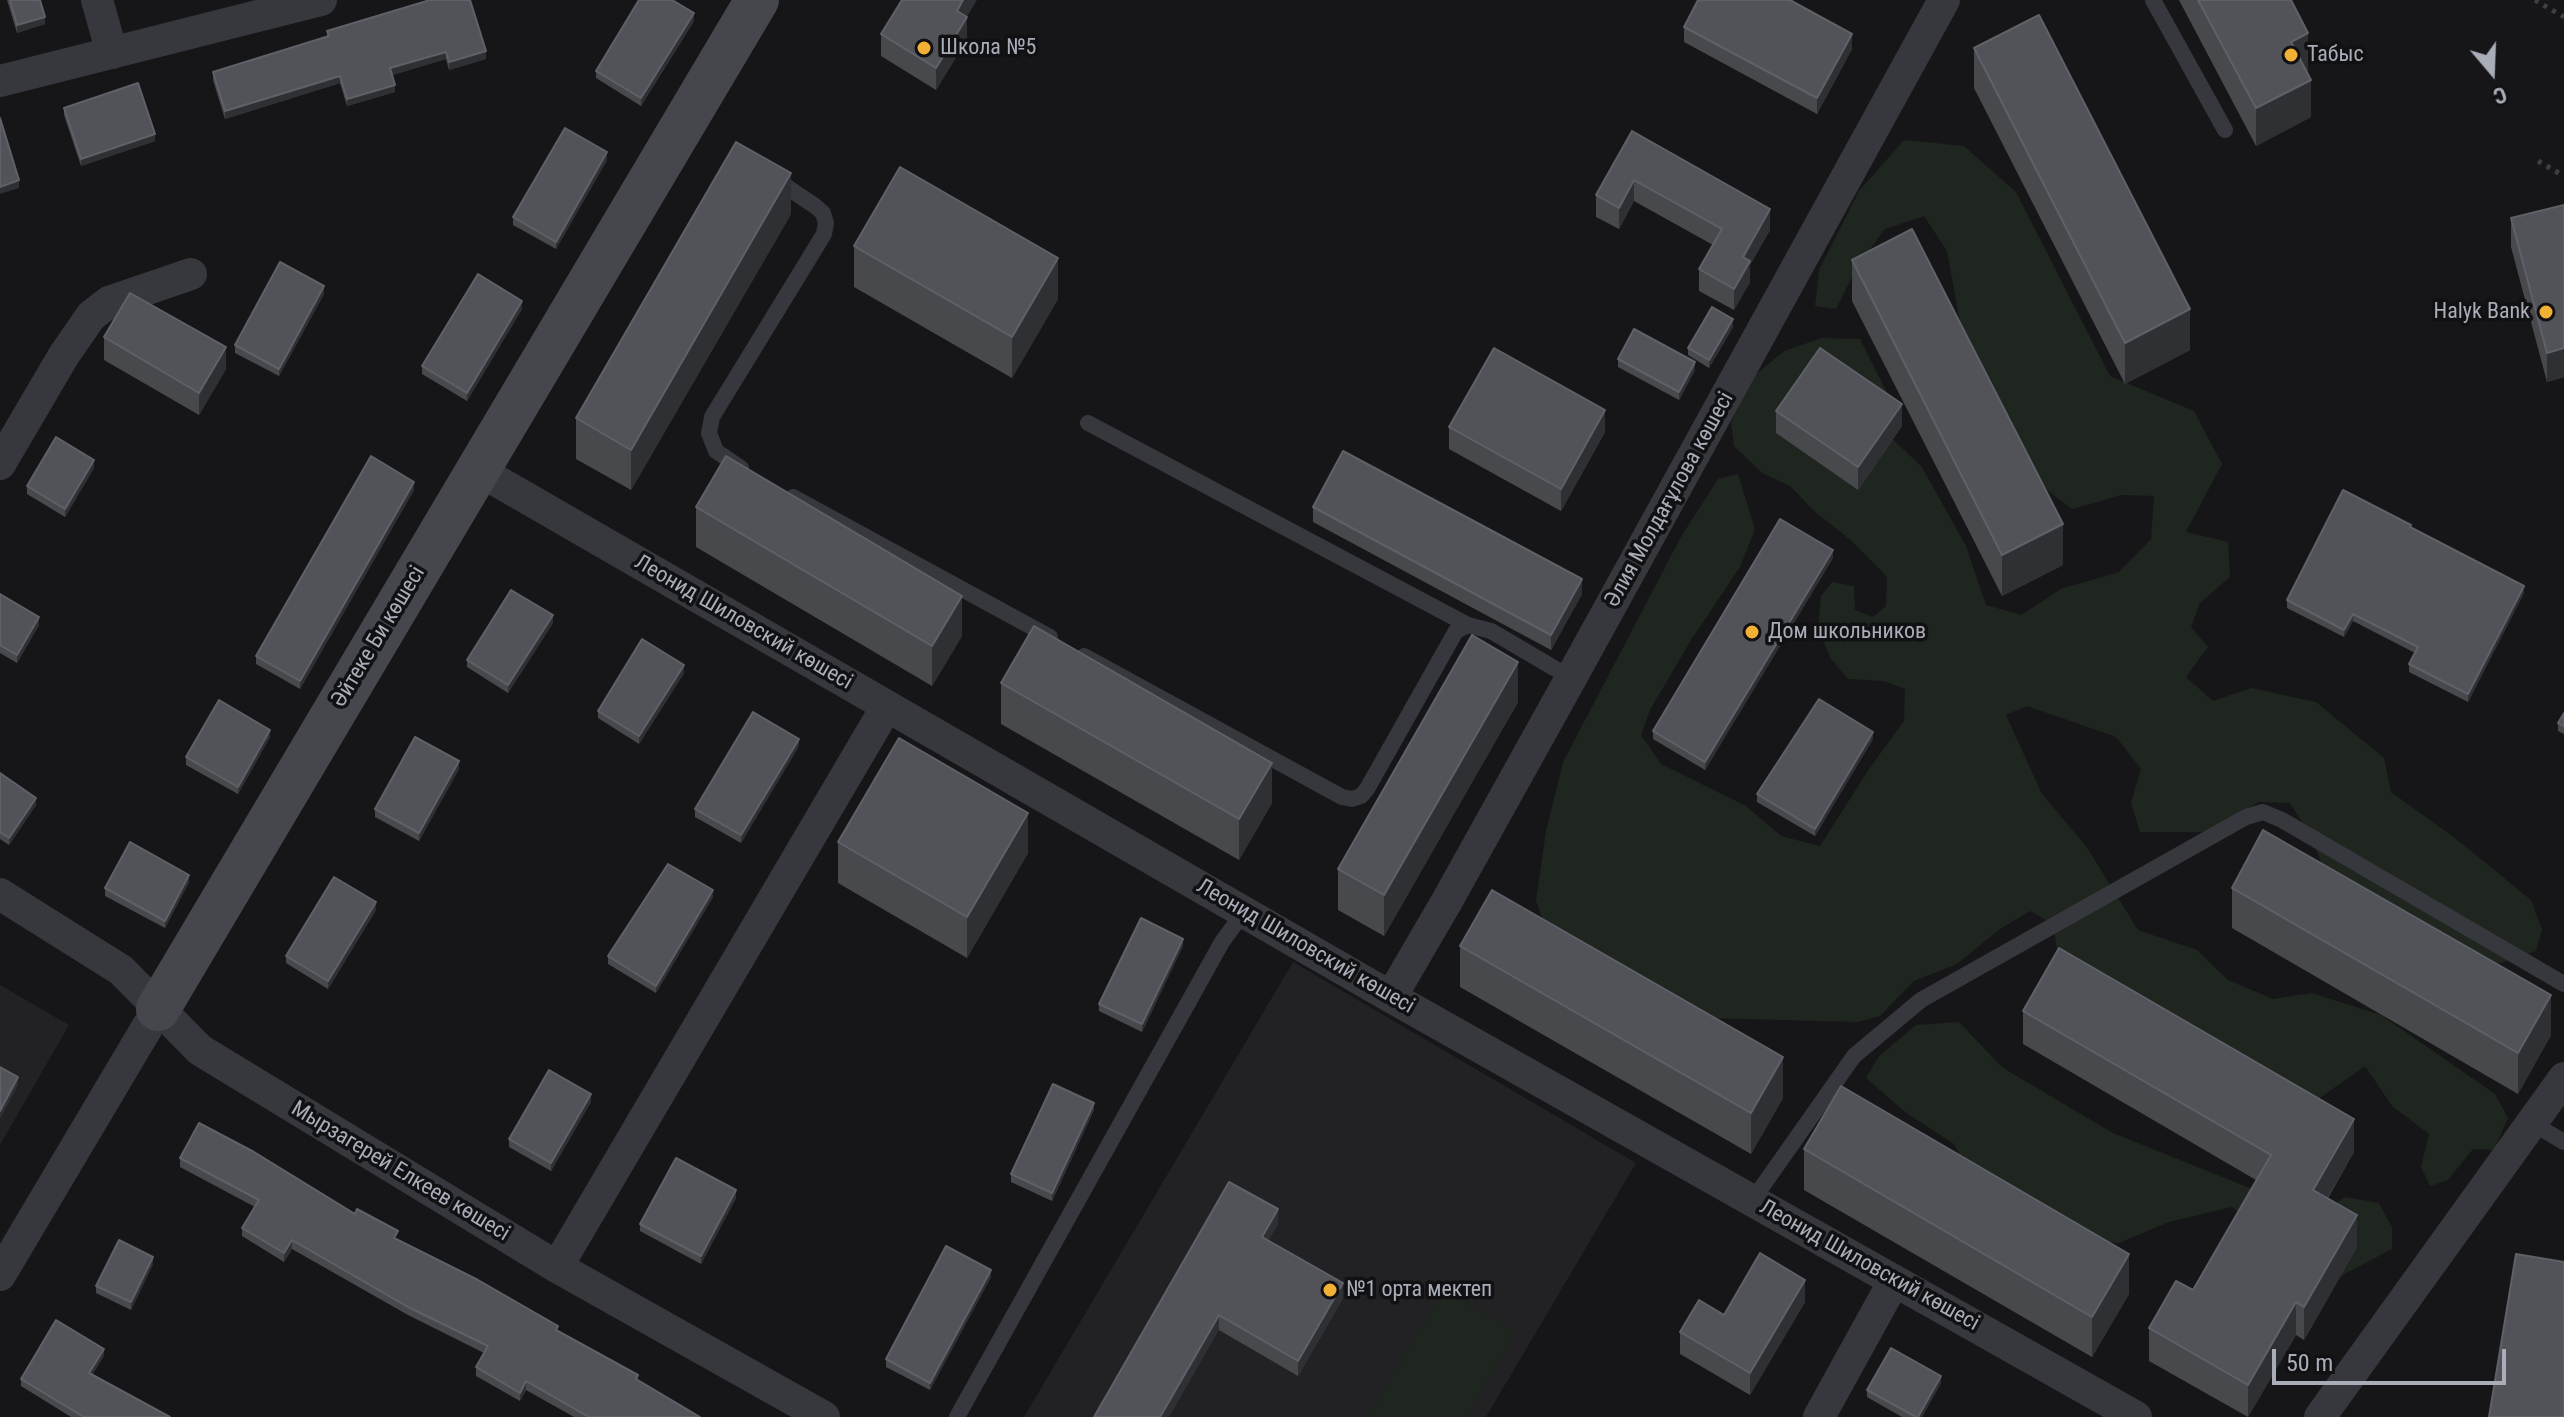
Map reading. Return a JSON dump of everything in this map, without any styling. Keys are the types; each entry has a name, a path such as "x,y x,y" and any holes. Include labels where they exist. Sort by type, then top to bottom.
{"street":[{"path":"97,0 112,53"},
{"path":"0,81 321,0"},
{"name":"Әйтеке Би көшесі","path":"0,1275 757,0"},
{"name":"Әлия Молдағұлова көшесі","path":"1391,997 1571,678 1944,0"},
{"path":"0,464 64,355 91,316 109,302 191,274"},
{"name":"Леонид Шиловский көшесі","path":"478,470 1391,997 2136,1417"},
{"path":"557,1267 887,706"},
{"name":"Мырзагерей Елкеев көшесі","path":"0,894 121,970 200,1050 557,1267 824,1417"},
{"path":"2320,1417 2564,1078"},
{"path":"1819,1417 1894,1281"}],"lane":[{"path":"2153,0 2225,130"},
{"path":"756,165 815,206 823,213 826,223 824,234 712,417 709,433 716,451 757,477"},
{"path":"1088,423 1468,625 1491,631 1571,678"},
{"path":"785,492 1342,797 1352,799 1361,796 1367,789 1456,631 1468,625"},
{"path":"1752,1201 1854,1056 1921,1000 2246,817 2263,812 2282,820 2564,984"},
{"path":"957,1417 1222,942 1244,912"},
{"path":"2532,1123 2564,1142"}],"path":[{"path":"2535,0 2564,17"},
{"path":"2538,161 2564,176"}],"shaded area":[{"path":"1904,140 1964,146 2016,192 2110,376 2194,411 2222,464 2186,532 2228,542 2230,577 2200,603 2191,627 2208,647 2186,677 2213,701 2251,688 2316,702 2384,758 2391,792 2455,838 2531,900 2542,929 2536,951 2489,967 2326,875 2311,836 2290,803 2258,802 2213,832 2140,832 2131,803 2141,769 2116,737 2027,706 2006,715 2042,794 2086,846 2138,930 2197,950 2228,980 2273,999 2312,993 2381,1015 2495,1094 2508,1118 2494,1150 2473,1149 2448,1180 2430,1186 2421,1167 2429,1134 2392,1106 2365,1066 2317,1100 2060,968 2053,924 2030,911 2000,929 1957,964 1914,981 1880,1016 1858,1022 1706,1018 1550,942 1536,900 1546,831 1563,762 1682,535 1718,479 1738,474 1755,529 1740,567 1691,640 1650,710 1641,735 1661,764 1746,806 1781,836 1820,846 1904,721 1905,689 1884,681 1848,679 1831,659 1818,630 1821,596 1832,582 1854,586 1855,610 1873,617 1886,606 1887,577 1790,486 1762,473 1734,446 1731,423 1748,381 1784,351 1822,338 1860,339 1894,407 1886,433 1922,467 1966,546 1986,605 2021,615 2061,589 2119,572 2151,539 2154,496 2122,495 2072,509 2039,484 1961,328 1947,251 1924,216 1885,229 1858,265 1836,309 1815,306 1819,270 1859,191"},
{"name":"№1 орта мектеп","path":"1293,962 1636,1163 1486,1417 1024,1417"},
{"path":"0,985 69,1025 0,1145"},
{"path":"1959,1022 2003,1068 2113,1133 2317,1215 2345,1197 2379,1203 2392,1227 2392,1249 2341,1276 2306,1268 2232,1207 2169,1222 2119,1243 2064,1238 1970,1174 1954,1144 1905,1112 1866,1078 1879,1056 1916,1025"},
{"path":"1443,1290 1516,1332 1466,1417 1369,1415"}],"building":[{"path":"10,0 40,0 45,17 17,25"},
{"path":"430,0 470,0 486,51 449,62 446,52 390,68 395,85 347,99 340,76 225,111 213,72 329,36 327,31"},
{"path":"639,0 672,0 694,13 641,98 596,71"},
{"name":"Школа №5","path":"902,0 963,0 957,11 967,17 936,68 881,34"},
{"path":"1698,0 1790,0 1852,34 1817,98 1684,27"},
{"path":"2198,0 2291,0 2308,33 2291,42 2311,80 2256,108"},
{"path":"2039,15 2190,309 2125,343 1974,48"},
{"path":"138,83 155,134 81,159 64,108"},
{"path":"0,118 19,180 0,187"},
{"path":"565,128 607,152 556,242 513,217"},
{"path":"1632,131 1770,209 1743,257 1750,261 1734,289 1699,269 1722,229 1634,180 1619,208 1596,195"},
{"path":"736,142 791,173 631,450 576,418"},
{"path":"900,167 1058,258 1012,337 854,246"},
{"name":"Halyk Bank","path":"2564,205 2564,348 2547,353 2511,218"},
{"path":"1912,229 2063,524 2002,555 1852,260"},
{"path":"280,262 324,286 279,369 235,345"},
{"path":"478,274 522,301 467,393 422,366"},
{"path":"130,293 226,347 199,393 104,337"},
{"path":"1712,307 1733,319 1709,360 1688,348"},
{"path":"1634,329 1695,362 1679,392 1618,359"},
{"path":"1494,348 1605,410 1561,489 1449,427"},
{"path":"1820,348 1902,404 1858,467 1776,411"},
{"path":"56,437 94,460 65,509 27,486"},
{"path":"1343,451 1582,579 1551,635 1313,507"},
{"path":"371,456 414,482 300,681 256,656"},
{"path":"726,456 962,596 932,646 696,507"},
{"path":"2343,490 2524,586 2468,694 2409,664 2418,647 2353,614 2344,630 2287,600"},
{"path":"1780,519 1833,550 1705,762 1653,731"},
{"path":"511,590 553,615 508,685 467,660"},
{"path":"0,594 39,617 17,655 0,645"},
{"path":"1034,626 1272,763 1239,819 1001,683"},
{"path":"1472,635 1518,662 1384,895 1338,869"},
{"path":"642,639 684,665 639,736 598,711"},
{"path":"1819,699 1873,732 1815,829 1757,794"},
{"path":"219,700 270,730 238,787 186,757"},
{"path":"753,712 799,739 741,835 695,809"},
{"path":"415,737 459,761 419,833 375,809"},
{"path":"899,738 1028,813 967,917 838,842"},
{"path":"0,773 36,798 9,838 0,832"},
{"path":"2263,830 2551,995 2518,1053 2232,888"},
{"path":"130,842 189,875 165,921 105,888"},
{"path":"668,864 713,890 656,986 608,956"},
{"path":"334,877 376,902 328,981 286,956"},
{"path":"1492,890 1783,1057 1751,1113 1460,946"},
{"path":"1141,918 1183,939 1142,1024 1099,1004"},
{"path":"2059,948 2354,1119 2313,1190 2357,1215 2304,1307 2296,1302 2248,1385 2149,1328 2176,1281 2193,1290 2271,1155 2023,1011"},
{"path":"0,1067 18,1077 0,1111"},
{"path":"549,1070 591,1094 551,1163 509,1139"},
{"path":"1053,1084 1094,1103 1052,1193 1011,1174"},
{"path":"1841,1086 2129,1254 2092,1317 1804,1149"},
{"path":"199,1123 254,1152 355,1214 357,1209 398,1231 394,1238 478,1280 558,1326 556,1330 638,1375 636,1379 700,1417 589,1417 526,1381 520,1393 476,1367 488,1346 408,1307 292,1240 284,1253 242,1228 259,1200 180,1158"},
{"path":"676,1158 736,1190 701,1256 640,1224"},
{"path":"1229,1182 1278,1209 1262,1237 1343,1283 1298,1361 1219,1315 1160,1417 1094,1417"},
{"path":"119,1240 153,1257 131,1302 96,1286"},
{"path":"946,1246 991,1270 930,1383 886,1359"},
{"path":"1760,1253 1805,1280 1750,1373 1680,1332 1699,1300 1724,1315"},
{"path":"2516,1254 2564,1262 2564,1417 2489,1417"},
{"path":"56,1320 104,1349 89,1373 170,1417 84,1417 21,1379"},
{"path":"1891,1348 1941,1376 1918,1417 1867,1390"}],"place":[{"name":"Школа №5","path":"924,48"},
{"name":"Табыс","path":"2291,55"},
{"name":"Halyk Bank","path":"2546,312"},
{"name":"Дом школьников","path":"1752,632"},
{"name":"№1 орта мектеп","path":"1330,1290"}]}
